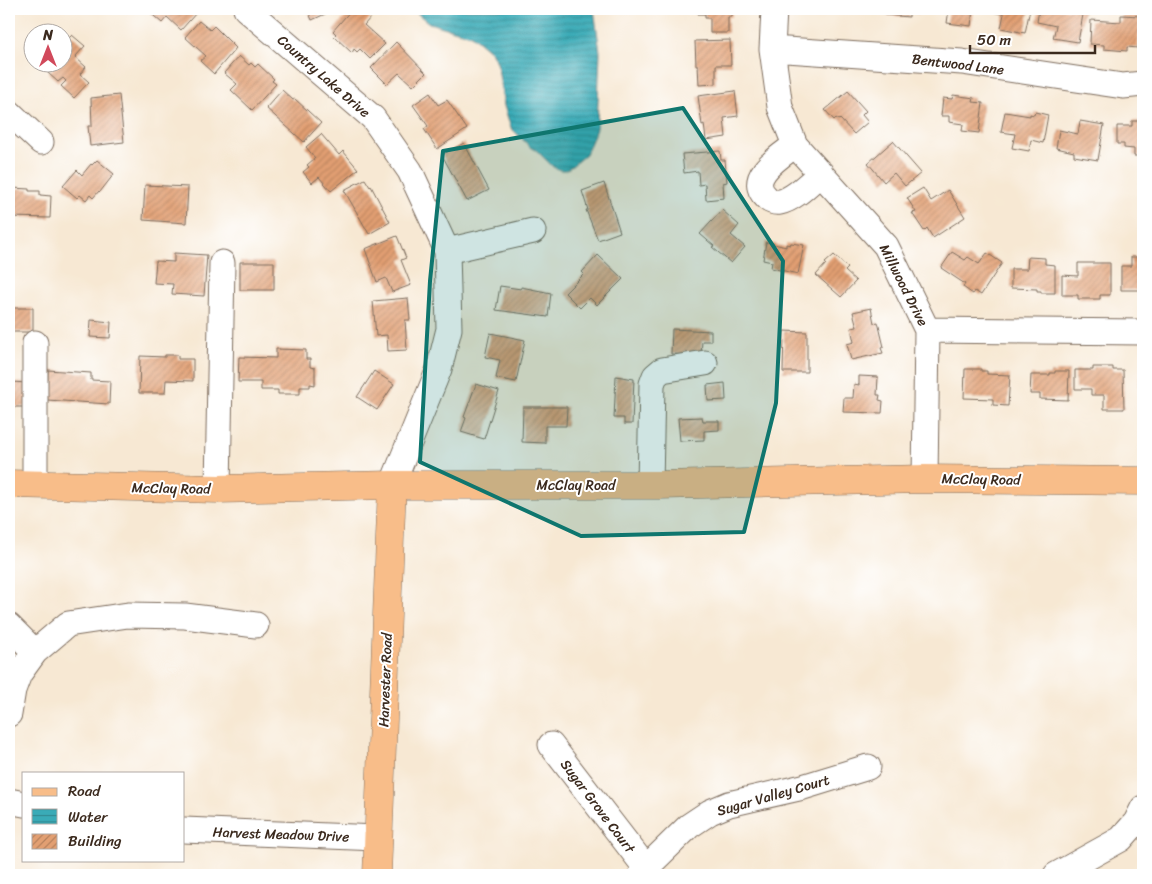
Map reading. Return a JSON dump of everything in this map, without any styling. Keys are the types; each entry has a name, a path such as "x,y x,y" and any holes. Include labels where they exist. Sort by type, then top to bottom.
{"main road":[{"name":"McClay Road","path":"22,484 218,489 392,485 650,485 925,479 1143,481"},
{"name":"Harvester Road","path":"377,875 392,485"}],"street":[{"name":"Country Lake Drive","path":"246,9 373,118 410,171 447,251 449,321 445,345 439,369 392,485"},
{"name":"Millwood Drive","path":"774,9 772,50 780,107 795,145 886,246 927,330 925,479"},
{"name":"Bentwood Lane","path":"772,50 962,62 1123,86 1143,84"},
{"path":"9,112 41,142"},
{"path":"795,145 772,163 762,174 761,192 767,199 781,202 821,173"},
{"path":"447,251 533,231"},
{"path":"218,489 222,263"},
{"path":"927,330 1143,332"},
{"path":"22,484 35,343"},
{"path":"650,485 652,384 655,376 662,370 705,363"},
{"path":"9,714 13,690 19,674 35,652 68,624 128,615 185,616 256,625"},
{"path":"9,626 35,652"},
{"name":"Sugar Grove Court","path":"551,745 644,872"},
{"name":"Sugar Valley Court","path":"644,872 689,826 710,812 729,804 803,787 868,767"},
{"path":"9,801 22,804"},
{"path":"1065,873 1121,839 1136,822 1143,808"},
{"name":"Harvest Meadow Drive","path":"185,830 378,838"}],"highlighted area":[{"path":"683,108 783,261 776,403 744,532 581,536 420,462 430,281 443,151"}],"water":[{"path":"416,9 594,9 600,52 597,128 586,154 566,170 553,167 511,128 504,106 497,62 491,52 471,35 429,23 418,14"}],"building":[{"path":"146,9 193,9 197,12 181,30 167,17 162,23"},
{"path":"307,9 336,9 312,20"},
{"path":"352,9 362,9 371,17 364,25 385,44 370,59 360,49 357,52 354,49 352,53 334,36 336,34 333,31"},
{"path":"698,9 732,9 732,17 728,17 728,33 710,33 710,18 705,18 705,14 698,14"},
{"path":"872,9 919,9 919,14 909,13 909,17 886,15 887,12 872,11"},
{"path":"949,9 973,9 971,26 947,23"},
{"path":"985,9 1030,9 1025,33 1001,28 1004,14 985,11"},
{"path":"1039,9 1084,9 1078,42 1053,38 1056,26 1037,22"},
{"path":"1121,15 1140,16 1138,48 1127,47 1127,51 1104,49 1104,45 1090,44 1091,20 1121,22"},
{"path":"199,21 210,30 214,26 236,48 214,74 200,61 206,56 185,37"},
{"path":"72,35 85,46 75,57 86,67 80,74 89,82 74,98 61,86 66,81 63,78 58,82 48,73 72,72"},
{"path":"730,40 731,65 716,65 716,84 699,85 695,41"},
{"path":"396,42 426,73 413,86 399,73 387,84 371,68"},
{"path":"239,56 249,65 251,63 255,67 258,64 274,79 272,81 276,84 252,110 231,90 237,84 224,73"},
{"path":"282,90 293,100 295,99 321,123 304,142 266,108"},
{"path":"735,91 738,116 724,118 726,137 706,140 698,96"},
{"path":"848,91 866,111 862,115 868,122 854,134 840,119 836,118 834,120 825,110"},
{"path":"430,93 438,105 447,100 467,129 437,149 424,129 428,126 413,105"},
{"path":"119,95 124,142 90,146 88,126 92,126 91,98"},
{"path":"953,95 974,98 973,102 983,103 979,133 962,131 963,124 949,122 949,116 941,116 943,98 952,99"},
{"path":"1005,112 1030,116 1030,114 1034,115 1035,112 1048,115 1043,143 1031,140 1029,151 1012,148 1015,134 1001,132"},
{"path":"1080,121 1104,125 1098,160 1074,156 1074,152 1056,148 1059,130 1078,134"},
{"path":"1132,121 1143,121 1143,156 1134,156 1134,149 1124,148 1124,144 1117,144 1117,126 1132,126"},
{"path":"321,134 339,155 343,151 358,169 331,191 319,177 312,183 303,172 309,167 307,165 315,158 306,147"},
{"path":"893,141 921,173 905,186 894,173 884,182 868,163"},
{"path":"464,143 489,190 467,201 442,155"},
{"path":"720,151 721,160 725,160 727,182 723,183 724,198 706,200 705,184 699,185 698,171 684,173 682,154"},
{"path":"97,160 114,174 93,198 90,195 86,200 80,195 77,198 63,186 77,170 82,175"},
{"path":"365,179 371,186 390,222 369,234 344,190"},
{"path":"604,183 620,232 598,240 586,210 588,210 582,191"},
{"path":"145,185 188,187 186,223 143,220"},
{"path":"12,188 40,191 40,195 51,196 50,218 11,217"},
{"path":"923,188 931,201 948,190 965,217 933,238 927,228 924,231 912,213 916,212 907,198"},
{"path":"722,210 739,225 731,235 745,247 731,263 700,234"},
{"path":"397,236 406,258 401,260 411,285 392,292 386,278 377,282 365,249"},
{"path":"766,242 786,247 786,244 790,245 791,243 804,245 798,274 771,268 772,262 763,260"},
{"path":"952,252 965,260 968,257 979,264 987,253 1002,263 981,295 975,291 973,294 963,287 965,284 941,268"},
{"path":"174,253 207,255 204,296 172,294 173,284 154,283 156,261 174,262"},
{"path":"598,255 623,279 597,305 590,298 580,308 565,293 584,274 582,272"},
{"path":"834,255 848,268 845,271 856,281 841,297 816,275"},
{"path":"1028,257 1045,258 1045,264 1055,265 1055,293 1041,293 1037,289 1011,288 1011,269 1027,269"},
{"path":"1131,257 1143,257 1143,290 1121,290 1121,266 1131,266"},
{"path":"240,262 274,262 274,290 240,290"},
{"path":"1078,263 1110,263 1110,295 1100,295 1100,299 1078,299 1078,295 1062,295 1062,275 1078,276"},
{"path":"500,286 521,289 521,287 551,293 548,317 496,310"},
{"path":"408,298 410,320 405,320 407,350 388,351 387,335 376,336 373,301"},
{"path":"12,308 33,308 33,332 12,332"},
{"path":"871,308 874,323 878,322 884,347 881,348 883,353 851,360 847,344 854,342 851,328 857,327 853,312"},
{"path":"91,320 111,322 110,338 90,337"},
{"path":"672,329 711,331 711,341 702,341 701,355 671,354"},
{"path":"784,331 807,332 807,372 783,372"},
{"path":"490,333 525,340 516,382 496,378 500,360 485,357"},
{"path":"276,349 306,350 306,359 310,359 310,367 315,368 315,385 310,384 310,387 300,387 300,394 278,394 278,390 261,390 261,382 238,382 239,357 276,358"},
{"path":"165,355 178,355 178,359 193,359 193,381 166,380 165,393 139,393 140,356 165,357"},
{"path":"1093,367 1113,367 1113,370 1123,370 1124,409 1104,409 1104,395 1091,395 1091,389 1075,389 1075,370 1093,370"},
{"path":"9,369 13,369 12,382 27,383 27,407 11,407 9,409"},
{"path":"965,369 981,369 981,371 987,371 987,374 1010,375 1008,406 993,405 993,399 964,398"},
{"path":"48,370 91,373 91,380 110,381 109,404 47,400"},
{"path":"374,371 394,384 377,410 357,397"},
{"path":"1055,371 1069,371 1068,400 1040,399 1040,394 1030,394 1031,375 1050,375 1050,373 1055,373"},
{"path":"616,376 634,379 632,424 624,424 624,418 614,418"},
{"path":"859,376 878,377 877,395 880,395 879,400 883,401 882,413 843,412 844,398 853,398 854,384 859,385"},
{"path":"1139,377 1143,377 1143,396 1139,396"},
{"path":"725,383 726,400 708,401 707,385"},
{"path":"476,384 499,391 484,439 461,432 466,418 464,417"},
{"path":"523,407 567,407 566,426 545,426 545,443 522,442"},
{"path":"702,417 703,421 719,421 719,430 704,431 704,440 680,441 678,418"}]}
